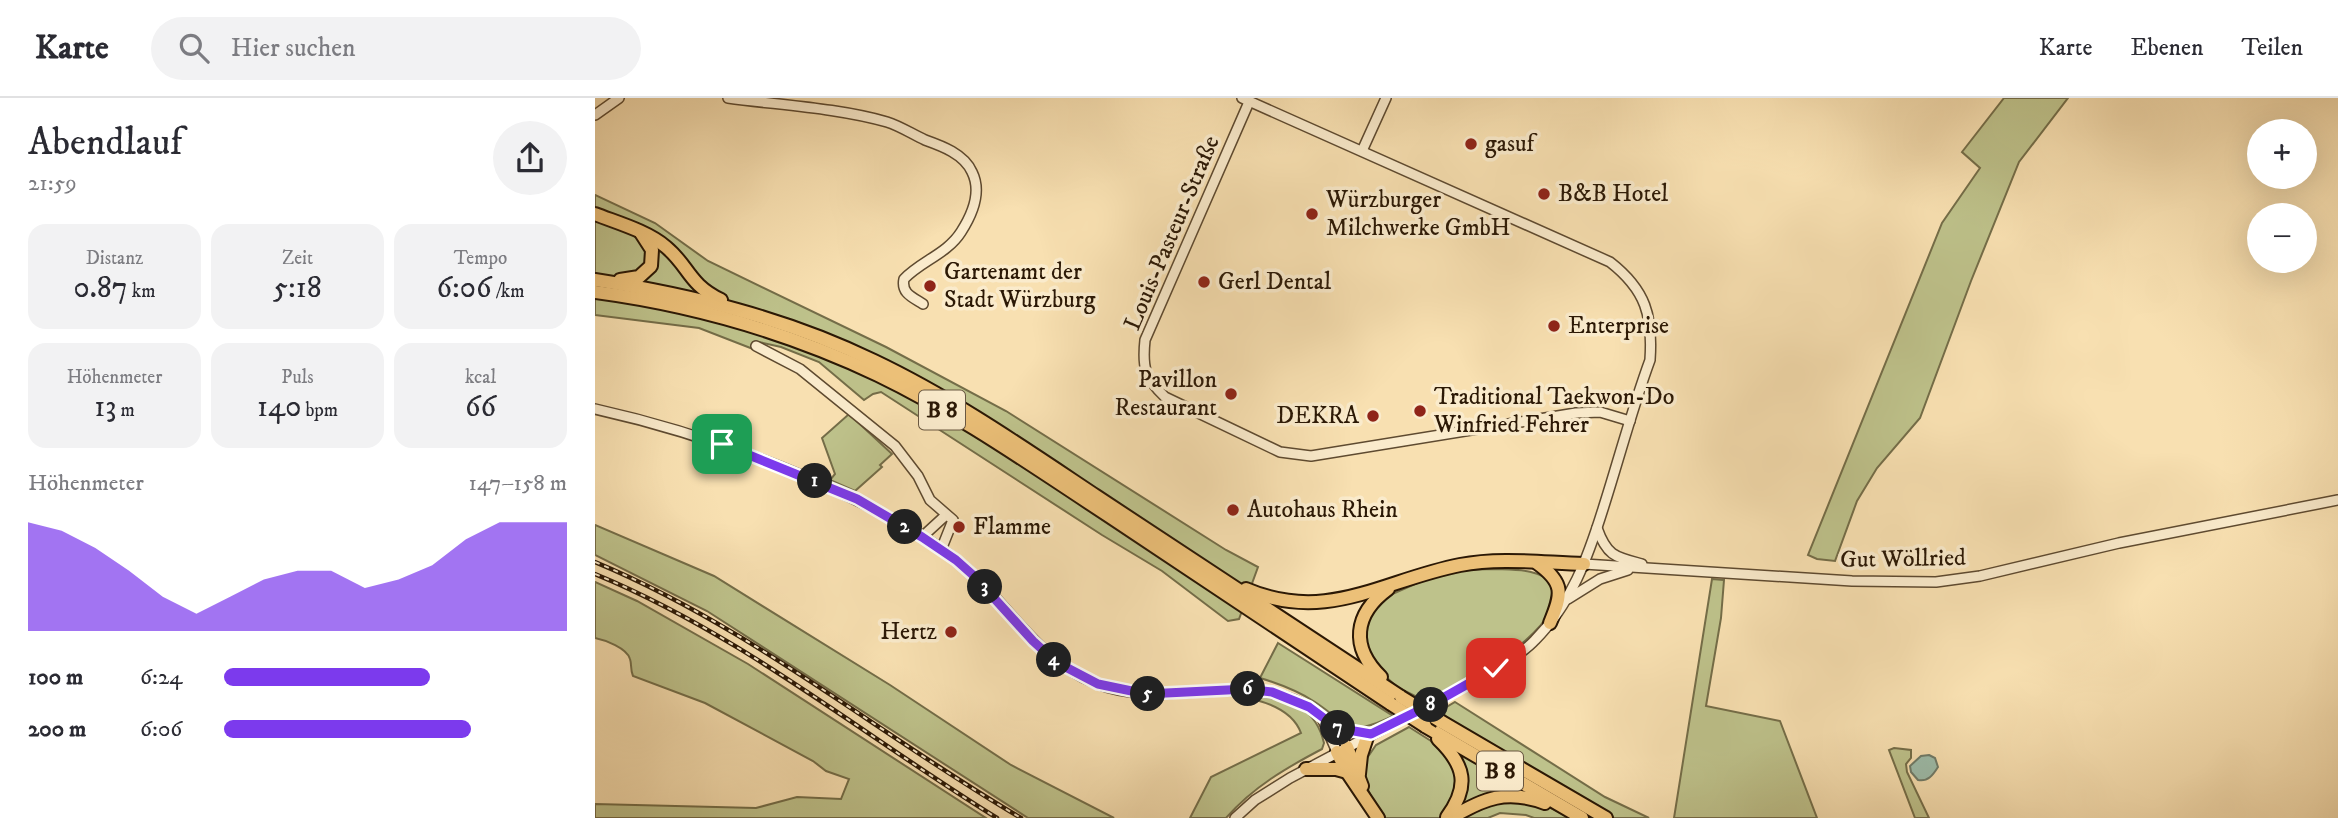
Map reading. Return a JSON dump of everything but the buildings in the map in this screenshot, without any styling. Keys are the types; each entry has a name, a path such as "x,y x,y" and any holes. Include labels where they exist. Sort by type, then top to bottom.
{"highway":[{"path":"595,214 654,239 673,254 698,287 746,313"},
{"path":"595,280 630,280 645,274 653,258 652,250 641,233"},
{"name":"B 8","path":"595,280 675,294 746,313 823,339 926,387 1220,578 1396,700 1426,726 1579,816"},
{"name":"B 8","path":"595,292 672,305 735,321 802,343 881,377 978,431 1396,700 1440,721 1606,818"},
{"path":"1220,578 1255,593 1306,603 1333,601 1462,564 1488,561 1584,565"},
{"path":"1537,563 1551,574 1559,589 1559,598 1550,623"},
{"path":"1393,585 1371,604 1359,635 1368,663 1396,700"},
{"path":"1426,726 1456,758 1460,769 1461,794 1449,818"},
{"path":"1353,775 1369,735"},
{"path":"1342,750 1367,803 1378,818"},
{"path":"1306,769 1336,769 1353,775"},
{"path":"1449,818 1488,799 1505,796 1537,800 1579,816"}],"street":[{"path":"595,115 619,98"},
{"path":"728,98 888,122 944,146 963,160 972,171 976,185 977,197 970,215 953,243 904,279 903,285 907,294 923,304"},
{"path":"1362,151 1386,98"},
{"path":"1235,818 1261,796 1306,769 1506,663 1526,649 1550,623 1567,600 1584,565 1650,360 1650,321 1646,305 1622,271 1592,253 1245,100"},
{"name":"Louis-Pasteur-Straße","path":"1245,100 1145,340 1143,362 1151,383 1165,397 1280,452 1311,456 1576,413 1600,412 1630,421"},
{"path":"756,346 800,369 895,446 918,476 930,500 949,517"},
{"path":"595,410 651,421 749,453 857,499 941,550 974,576 1033,641 1056,662 1098,684 1146,694 1247,689 1272,692 1292,698 1320,714 1337,728 1369,735"},
{"name":"Gut Wöllried","path":"1661,569 1892,583 1936,582 1980,576 2119,543 2338,500"},
{"path":"922,537 949,517"},
{"path":"941,550 949,517"},
{"path":"1597,528 1606,549 1613,555 1661,569"},
{"path":"1584,565 1661,569"},
{"path":"1567,600 1600,579 1635,568"},
{"path":"1320,714 1342,750"},
{"path":"1337,728 1342,750"}],"green space":[{"path":"2004,98 2068,98 2019,162 1920,418 1877,468 1857,501 1835,561 1817,559 1808,555 1942,223 1980,168 1962,152"},
{"path":"595,195 655,223 708,261 886,347 1006,411 1226,550 1258,567 1239,619 1228,621 1162,571 881,392 864,400 819,362 781,347 759,342 753,349 699,328 595,315"},
{"path":"849,414 892,454 880,465 882,467 855,491 830,480 835,474 822,438"},
{"path":"595,525 714,576 890,685 1011,765 1114,818 1028,818 707,611 595,555"},
{"path":"1465,570 1533,572 1554,584 1550,611 1542,624 1513,650 1476,675 1427,702 1397,687 1370,662 1363,626 1368,614 1390,595 1431,577"},
{"path":"1712,579 1724,580 1721,618 1706,706 1780,721 1817,818 1674,818"},
{"path":"595,582 637,601 748,664 986,818 595,818 595,804 756,808 797,797 841,799 849,779 826,771 813,761 705,703 633,676 630,659 625,651 595,638"},
{"path":"1278,643 1393,716 1358,728 1350,726 1302,694 1260,678"},
{"path":"1258,692 1291,702 1308,713 1320,731 1324,743 1322,749 1271,779 1247,797 1226,818 1190,818 1211,777 1301,733 1294,721 1283,711 1256,700"},
{"path":"1455,702 1605,797 1649,818 1612,818 1450,720 1440,711"},
{"path":"1409,727 1442,748 1458,777 1450,809 1441,818 1383,818 1368,789 1363,757 1367,758 1376,745"},
{"path":"1450,745 1525,794 1450,816 1462,794"},
{"path":"1889,750 1911,750 1911,758 1906,764 1907,772 1929,818 1915,818"},
{"path":"1503,798 1545,805 1570,818 1534,818 1500,813 1488,818 1457,818"}],"shaded area":[{"path":"1929,755 1935,758 1938,767 1927,779 1918,780 1911,772 1910,766 1921,756"}],"railway":[{"path":"595,562 652,588 760,649 1021,818"},
{"path":"595,574 649,598 751,656 997,818"}],"place":[{"name":"gasuf","path":"1471,144"},
{"name":"B&B Hotel","path":"1544,194"},
{"name":"Würzburger Milchwerke GmbH","path":"1312,214"},
{"name":"Gerl Dental","path":"1204,282"},
{"name":"Gartenamt der Stadt Würzburg","path":"930,286"},
{"name":"Enterprise","path":"1554,326"},
{"name":"Pavillon Restaurant","path":"1231,394"},
{"name":"Traditional Taekwon-Do Winfried Fehrer","path":"1420,411"},
{"name":"DEKRA","path":"1373,416"},
{"name":"Autohaus Rhein","path":"1233,510"},
{"name":"Flamme","path":"959,527"},
{"name":"Hertz","path":"951,632"}],"route":[{"path":"722,444 857,499 922,537 974,576 1033,641 1056,662 1098,684 1146,694 1247,689 1272,692 1309,707 1337,728 1371,734 1496,668"}]}
